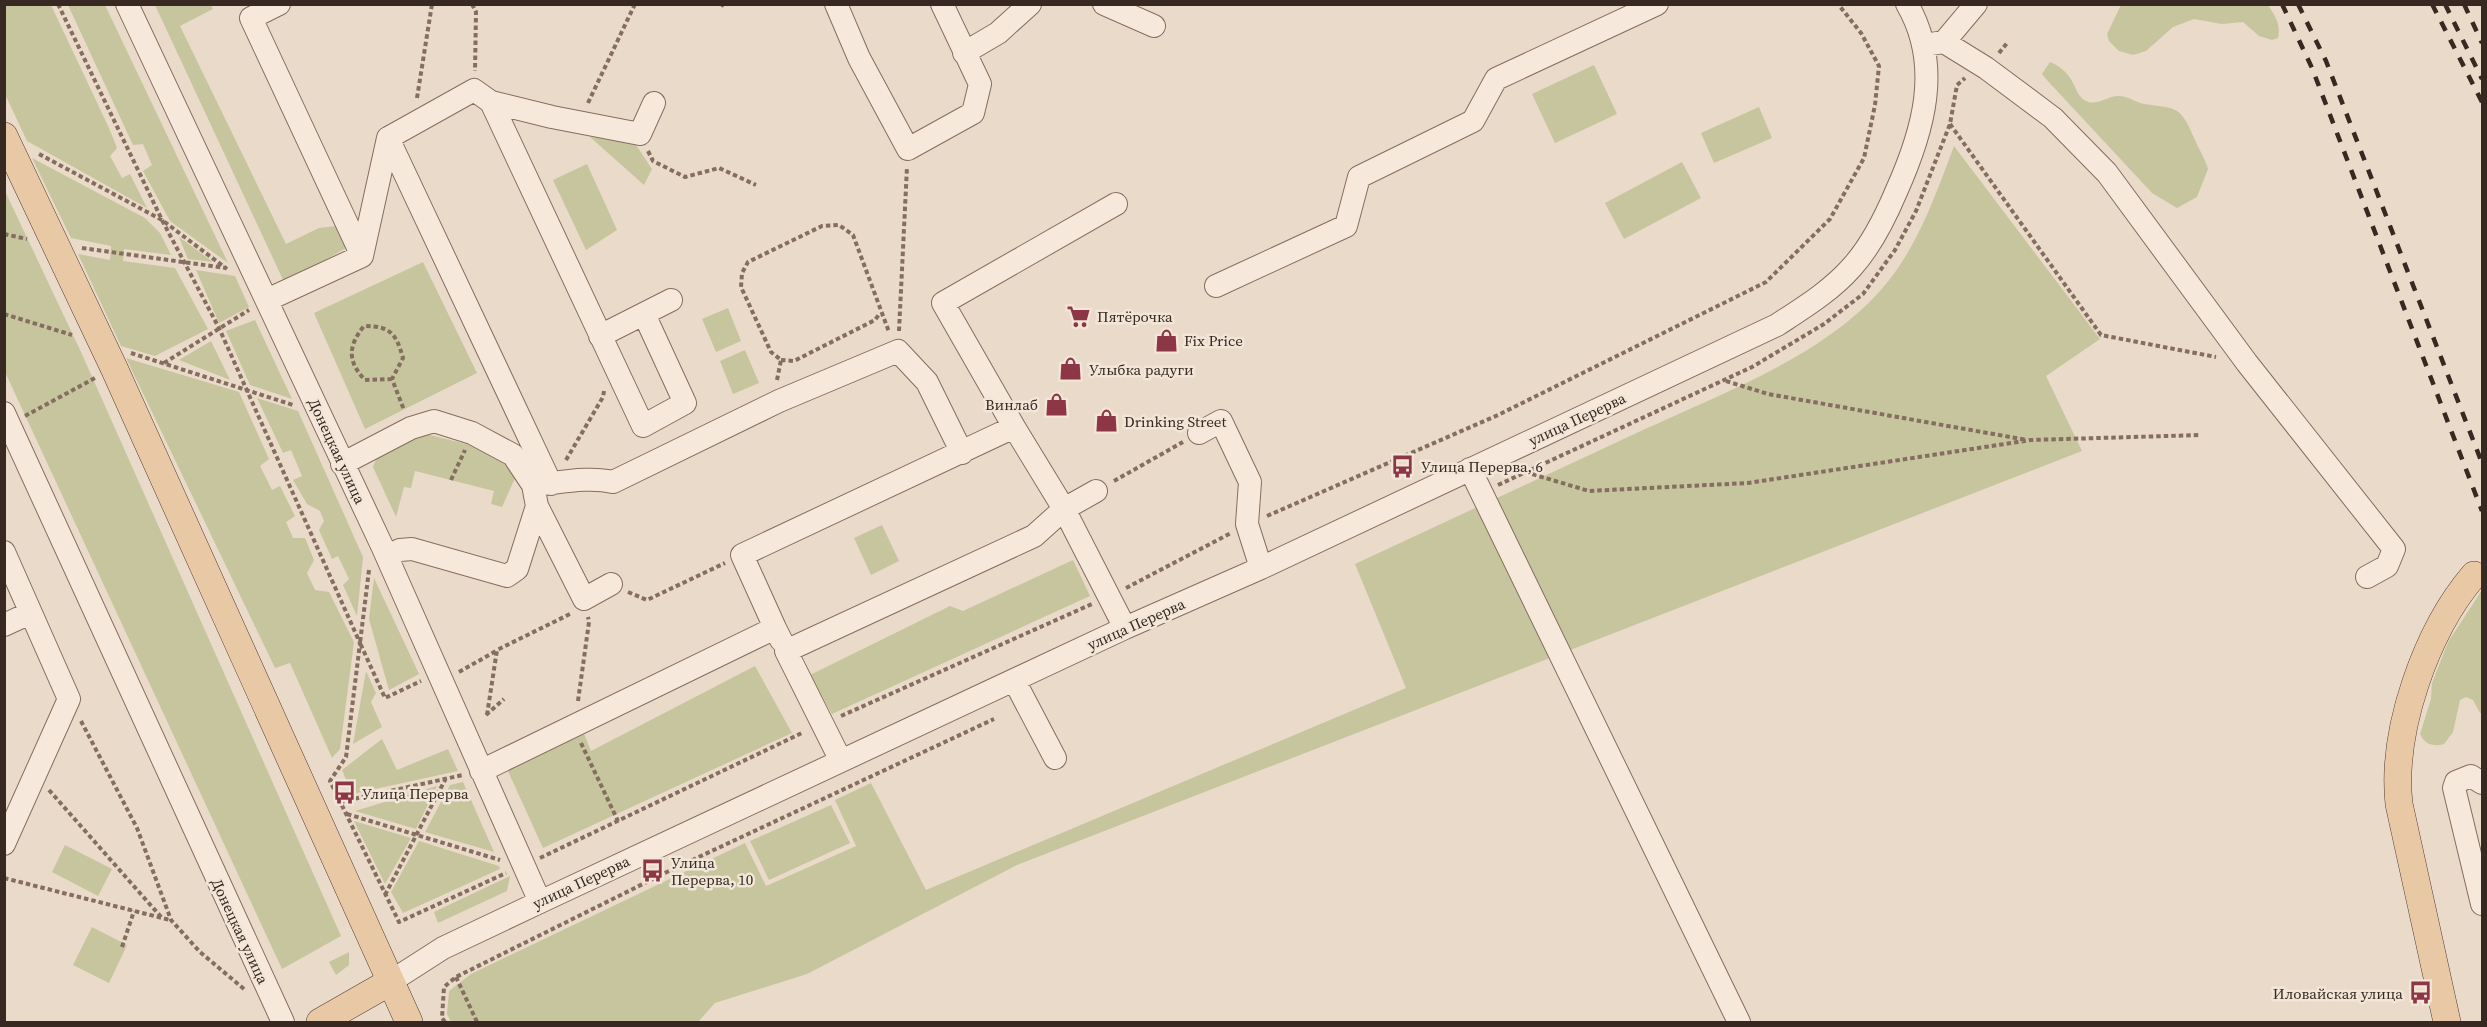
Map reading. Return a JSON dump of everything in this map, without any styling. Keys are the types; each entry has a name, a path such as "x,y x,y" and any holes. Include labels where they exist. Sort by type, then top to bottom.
{"main road":[{"path":"6,139 109,356 409,1023"},
{"path":"2447,1023 2399,804 2396,775 2409,707 2427,658 2452,604 2474,575"},
{"name":"улица Перерва","path":"320,1023 390,982"}],"street":[{"name":"Донецкая улица","path":"127,4 385,552 472,773 540,902"},
{"path":"279,4 250,18 362,256"},
{"path":"836,4 859,58 908,149 974,113 980,84 942,4"},
{"path":"964,52 998,33 1030,4"},
{"path":"1104,4 1154,26"},
{"path":"1216,286 1346,226 1359,177 1473,121 1496,79 1657,4"},
{"name":"улица Перерва","path":"390,982 443,948 540,902 1125,628 1261,568 1777,325 1820,297 1853,266 1885,218 1904,174 1920,133 1926,80 1934,44 1907,4"},
{"path":"1976,4 1934,44 1986,69 2053,118 2106,173 2247,363 2394,549 2387,566 2367,577"},
{"path":"362,256 388,138 413,122 483,96 579,123 640,134 654,103"},
{"path":"483,96 643,426 685,403 644,314"},
{"path":"388,138 541,492 584,603 610,584"},
{"path":"1116,204 943,303 1014,428 1064,509 1125,628"},
{"path":"267,300 362,256"},
{"path":"604,345 644,314 671,300"},
{"path":"541,492 595,477 613,482 780,401 898,351 927,382 962,453"},
{"name":"Донецкая улица","path":"7,419 283,1023"},
{"path":"342,464 411,428 434,421 472,433 513,455 541,492"},
{"path":"1199,433 1221,421 1250,482 1247,524 1261,568"},
{"path":"841,761 786,651 742,555 1014,428"},
{"path":"1470,469 1740,1023"},
{"path":"786,651 1034,536 1064,509 1096,491"},
{"path":"385,552 412,549 507,576 520,573 541,492"},
{"path":"4,552 69,699 4,844"},
{"path":"4,625 30,613"},
{"path":"472,773 575,718 775,628"},
{"path":"1014,680 1055,758"},
{"path":"2482,783 2471,776 2456,782 2454,788 2482,904"}],"path":[{"path":"58,4 162,220 219,328 385,698 421,680 426,691"},
{"path":"413,122 432,4"},
{"path":"472,4 476,12 483,96"},
{"path":"579,123 635,4"},
{"path":"1247,524 1498,415 1766,282 1830,219 1864,158 1875,105 1879,66 1861,33 1838,4"},
{"path":"1950,124 2101,335 2247,363"},
{"path":"640,134 652,161 685,177 720,168 756,185"},
{"path":"6,139 53,160 162,220 227,268"},
{"path":"898,351 908,149"},
{"path":"880,312 875,320 794,361 782,360 771,352 741,286 742,273 748,262 822,226 839,225 853,235 879,302 880,312 898,351"},
{"path":"4,234 54,244 254,272"},
{"path":"164,364 267,300"},
{"path":"4,314 109,356 164,364 320,413"},
{"path":"392,379 365,380 354,369 351,357 354,339 364,326 382,326 398,338 403,358 392,379 411,428"},
{"path":"541,492 603,397 604,345"},
{"path":"7,419 109,356"},
{"path":"780,401 775,391 782,360"},
{"path":"1725,380 1768,394 2031,440"},
{"path":"452,480 472,433"},
{"path":"1096,491 1199,433"},
{"path":"1525,472 1589,491 1748,483 2031,440 2200,435"},
{"path":"385,552 369,565 346,757 330,781 399,921"},
{"path":"610,584 647,600 742,555"},
{"path":"457,673 584,603 590,622 575,718 618,820"},
{"path":"487,715 497,650"},
{"path":"69,699 137,828 171,920 200,952 249,993"},
{"path":"479,722 504,699"},
{"path":"445,1023 442,1018 444,987 456,977 671,870 994,719"},
{"path":"458,764 472,773"},
{"path":"340,802 472,773"},
{"path":"36,774 162,918"},
{"path":"385,895 445,779"},
{"path":"346,813 504,861 510,872"},
{"path":"4,878 171,920"},
{"path":"122,947 134,911"},
{"path":"456,977 477,1023"}],"shaded area":[{"path":"5,4 51,5 117,148 110,156 122,178 130,174 147,208 27,141 5,94"},
{"path":"68,5 105,5 228,263 170,221 143,171 152,165 143,144 133,145"},
{"path":"155,5 211,5 213,9 180,26 286,244 319,228 336,226 346,248 285,284"},
{"path":"2121,5 2268,5 2278,24 2279,33 2278,38 2272,40 2259,36 2243,22 2222,24 2194,19 2173,27 2146,51 2133,55 2119,51 2109,41 2107,34"},
{"path":"2050,62 2065,72 2078,94 2086,101 2102,101 2120,96 2177,111 2190,129 2208,169 2197,197 2177,208 2152,193 2042,74"},
{"path":"1594,65 1617,114 1555,143 1532,94"},
{"path":"1759,107 1772,138 1714,163 1701,133"},
{"path":"590,137 634,142 652,169 644,185"},
{"path":"1954,146 2100,339 2046,376 2082,451 1017,865 807,974 715,1003 698,1022 451,1022 447,1014 449,991 471,974 745,843 766,886 856,846 835,800 871,783 926,890 1406,688 1355,564 1737,388 1769,372 1829,336 1880,291 1904,259 1923,223"},
{"path":"32,158 145,218 160,233 171,255 124,249 123,261 175,268 208,329 155,356 121,346 78,254 110,260 111,246 71,238"},
{"path":"1682,162 1701,198 1624,239 1605,203"},
{"path":"587,164 617,230 586,250 553,180"},
{"path":"5,191 81,352 341,936 282,969 5,372"},
{"path":"179,237 213,262 188,259"},
{"path":"423,262 477,373 365,429 314,313"},
{"path":"196,270 235,276 249,307 219,323"},
{"path":"728,308 741,341 716,352 702,319"},
{"path":"255,320 292,399 250,385 226,331"},
{"path":"211,341 230,380 179,360"},
{"path":"745,350 759,383 733,394 720,361"},
{"path":"126,358 239,392 269,459 260,466 272,490 280,486 295,516 286,522 293,538 305,538 314,560 307,573 315,590 329,592 354,642 340,749 332,758 290,663 275,668"},
{"path":"257,398 298,411 363,557 357,616 343,585 349,579 338,556 332,559 319,530 324,521 320,511 307,504 293,480 302,476 291,450 283,453"},
{"path":"422,433 490,450 516,476 502,507 491,504 494,491 415,471 411,488 404,487 396,517 373,467 377,457"},
{"path":"882,525 899,561 871,575 854,538"},
{"path":"1073,560 1090,596 832,714 810,675 950,606 963,611"},
{"path":"374,578 419,674 389,690 369,619"},
{"path":"2482,590 2482,713 2473,700 2466,697 2460,700 2453,732 2444,744 2430,744 2424,741 2420,734 2431,699 2432,683 2448,642"},
{"path":"755,666 792,733 543,848 507,769 583,731 591,751"},
{"path":"366,671 376,693 371,702 382,727 353,744"},
{"path":"382,739 397,770 448,749 458,771 352,794 342,770"},
{"path":"463,782 494,852 425,832 450,785"},
{"path":"437,786 416,829 355,811"},
{"path":"831,805 850,843 769,880 750,841"},
{"path":"354,821 411,838 385,884"},
{"path":"419,841 499,866 500,869 403,913 391,892"},
{"path":"65,845 112,869 98,896 52,872"},
{"path":"510,876 507,891 438,923 434,912"},
{"path":"92,927 127,945 109,983 73,965"},
{"path":"349,952 349,965 336,975 329,962"}],"railway":[{"path":"2282,4 2312,68 2482,511"},
{"path":"2298,4 2326,61 2482,463"},
{"path":"2432,4 2482,102"},
{"path":"2445,4 2482,79"},
{"path":"2464,4 2482,43"}],"place":[{"name":"Пятёрочка","path":"1079,316"},
{"name":"Fix Price","path":"1166,340"},
{"name":"Улыбка радуги","path":"1071,369"},
{"name":"Винлаб","path":"1056,404"},
{"name":"Drinking Street","path":"1106,421"},
{"name":"Улица Перерва, 6","path":"1403,466"},
{"name":"Улица Перерва","path":"344,793"},
{"name":"Улица Перерва, 10","path":"653,871"},
{"name":"Иловайская улица","path":"2421,993"}]}
